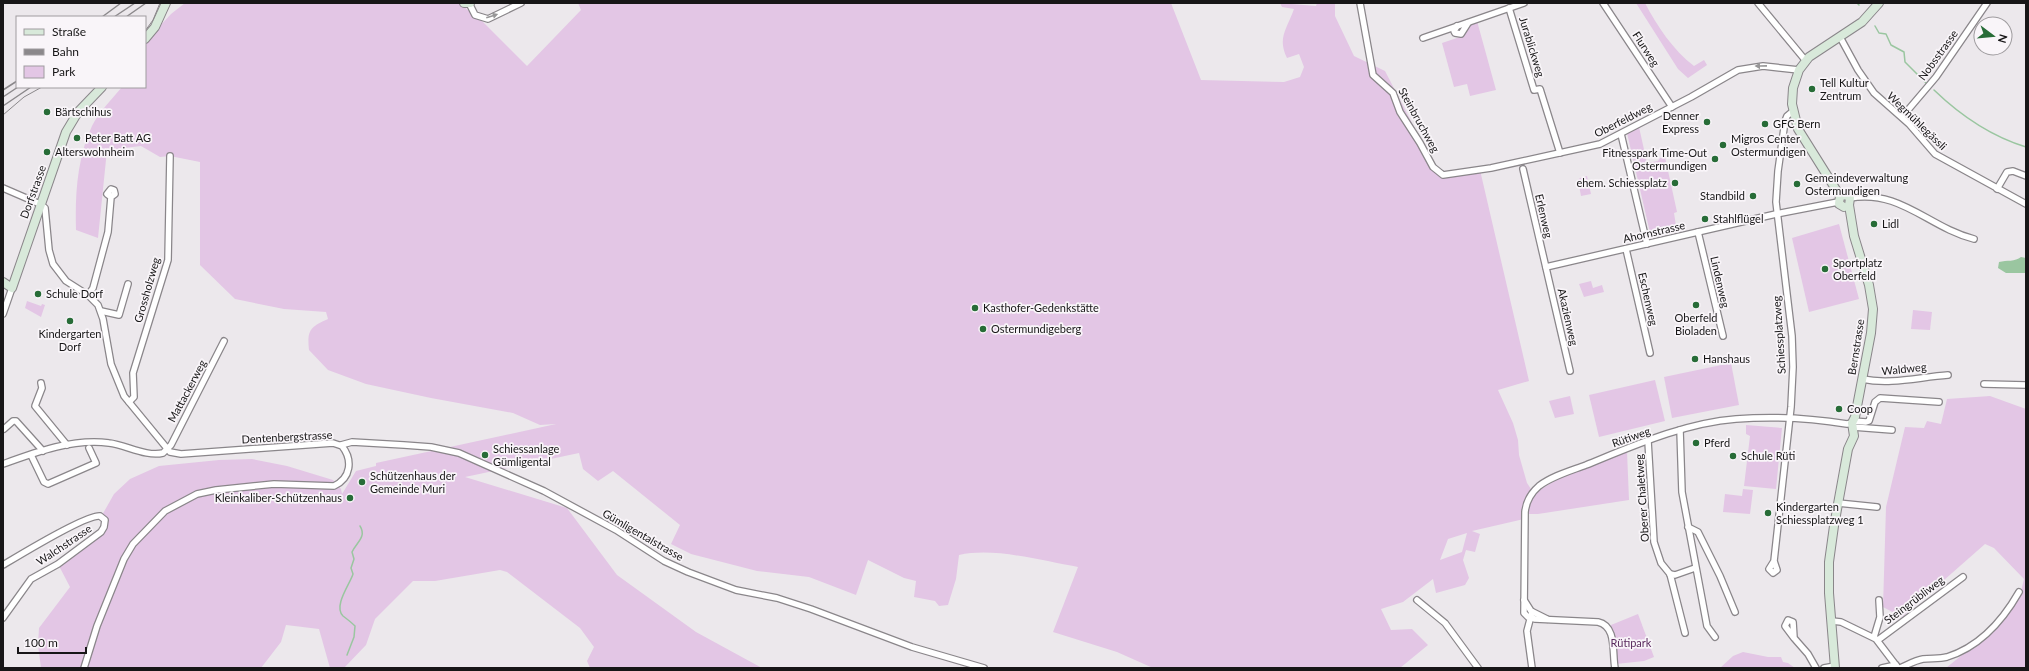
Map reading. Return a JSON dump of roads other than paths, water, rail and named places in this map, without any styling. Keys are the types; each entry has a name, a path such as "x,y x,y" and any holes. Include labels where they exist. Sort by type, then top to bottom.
{"main road":[{"path":"146,38 155,27 166,3"},
{"path":"464,3 469,3"},
{"name":"Bernstrasse","path":"1835,667 1828,575 1830,550 1848,449 1854,436 1853,424 1871,333 1872,309 1869,285 1844,200 1796,119 1793,111 1792,94 1799,70 1806,61 1816,51 1840,37 1867,18 1879,3"},
{"name":"Dorfstrasse","path":"12,288 66,132 78,112 101,88"},
{"path":"3,282 12,288"}],"street":[{"path":"469,3 475,15 488,19 521,3"},
{"name":"Steinbruchweg","path":"1360,3 1373,75 1393,93 1400,112 1435,171 1447,175"},
{"path":"1423,38 1524,3"},
{"name":"Flurweg","path":"1603,3 1672,107"},
{"path":"1758,3 1806,61"},
{"name":"Nobsstrasse","path":"1902,117 1944,66 1987,3"},
{"name":"Jurablickweg","path":"1509,8 1534,90 1540,89 1560,154"},
{"name":"Wegmühlegässli","path":"1840,37 1868,85 1883,101 1902,117 1922,141 1939,157 2026,204"},
{"name":"Oberfeldweg","path":"1447,175 1560,154 1600,144 1672,107 1738,70 1763,66 1799,70"},
{"name":"Schiessplatzweg","path":"1774,561 1792,380 1792,336 1776,214 1778,171 1785,121 1787,116 1793,111"},
{"path":"1621,134 1647,244"},
{"name":"Grossholzweg","path":"129,402 134,397 133,373 168,260 170,156"},
{"name":"Erlenweg","path":"1523,169 1546,267"},
{"path":"1997,189 2007,172 2013,171 2026,176"},
{"path":"3,188 40,204 46,210 49,250 56,271 66,281 88,295 101,311 111,364 124,396 167,450"},
{"name":"Ahornstrasse","path":"1546,267 1776,214 1868,196 1892,200 1943,228 1974,239"},
{"path":"88,295 92,288 108,232 111,197"},
{"name":"Lindenweg","path":"1698,232 1723,336"},
{"name":"Eschenweg","path":"1626,249 1650,353"},
{"name":"Akazienweg","path":"1546,267 1570,371"},
{"path":"101,311 119,315 128,284"},
{"name":"Dorfstrasse","path":"3,314 12,288"},
{"name":"Mattackerweg","path":"167,450 224,341"},
{"name":"Waldweg","path":"1862,379 1876,382 1948,375"},
{"path":"41,383 42,388 35,406 67,445"},
{"path":"1984,384 2026,385"},
{"path":"1853,424 1869,421 1875,402 1880,398 1939,402"},
{"name":"Rütiweg","path":"1532,668 1527,631 1531,615 1524,613 1525,512 1527,501 1533,492 1545,482 1648,440 1680,430 1736,419 1789,417 1853,424"},
{"path":"4,429 12,422 16,421 43,451"},
{"path":"1853,424 1892,430"},
{"path":"1680,430 1682,490 1688,527 1707,626 1715,637"},
{"name":"Oberer Chaletweg","path":"1648,440 1654,542 1661,563 1670,574 1685,633"},
{"name":"Dentenbergstrasse","path":"3,464 43,451 86,442 109,443 136,450 161,454 167,450 172,453 181,454 323,443 341,445 348,456 349,468 344,479 334,486 274,484 216,490 197,494 165,511 134,544 124,559 97,626 84,668"},
{"name":"Gümligentalstrasse","path":"341,445 352,442 404,445 437,448 459,453 544,491 616,530 664,561 688,572 736,590 791,602 908,645 984,668"},
{"path":"31,455 44,482 48,484 96,463 89,448"},
{"path":"1838,504 1877,507"},
{"name":"Walchstrasse","path":"3,565 88,519 98,516 105,520 104,527 101,532 58,564 31,579 3,618"},
{"path":"1688,527 1698,532 1720,576 1735,612"},
{"path":"1670,574 1675,575 1695,568"},
{"name":"Steingrübliweg","path":"1876,639 1963,577"},
{"path":"1882,668 1898,667 1922,659 1940,659 1968,648 1980,639 2003,616 2019,592"},
{"path":"1417,600 1445,624 1478,668"},
{"name":"Steingrübliweg","path":"1876,639 1880,617 1879,600"},
{"path":"1531,615 1548,619 1598,622 1607,625 1610,632 1615,668"},
{"path":"1832,621 1840,621 1876,639 1898,667"},
{"path":"1794,638 1808,654 1816,668"},
{"path":"1824,668 1835,667"}],"waterway":[{"path":"1875,26 1879,33 1886,34 1891,45 1904,52 1905,62 1926,83"},
{"path":"1934,90 1965,117 2000,137 2026,147"},
{"path":"347,655 354,637 355,626 343,616 340,612 340,607 343,595 353,574 351,568 354,559 352,552 362,537 362,530 360,526"}],"tram line":[{"path":"146,30 153,20 160,3"},
{"path":"3,115 24,97 40,88"}],"railway":[{"path":"103,16 121,3"},
{"path":"116,16 135,3"},
{"path":"127,16 146,3"},
{"path":"3,90 16,82"},
{"path":"3,97 16,88"},
{"path":"3,106 30,88"}],"place":[{"name":"Tell Kultur Zentrum","path":"1812,89"},
{"name":"Bärtschihus","path":"47,112"},
{"name":"Denner Express","path":"1707,122"},
{"name":"GFC Bern","path":"1765,124"},
{"name":"Peter Batt AG","path":"77,138"},
{"name":"Migros Center Ostermundigen","path":"1723,145"},
{"name":"Alterswohnheim","path":"47,152"},
{"name":"Fitnesspark Time-Out Ostermundigen","path":"1715,159"},
{"name":"ehem. Schiessplatz","path":"1675,183"},
{"name":"Gemeindeverwaltung Ostermundigen","path":"1797,184"},
{"name":"Standbild","path":"1753,196"},
{"name":"Stahlflügel","path":"1705,219"},
{"name":"Lidl","path":"1874,224"},
{"name":"Sportplatz Oberfeld","path":"1825,269"},
{"name":"Schule Dorf","path":"38,294"},
{"name":"Oberfeld Bioladen","path":"1696,305"},
{"name":"Kasthofer-Gedenkstätte","path":"975,308"},
{"name":"Kindergarten Dorf","path":"70,321"},
{"name":"Ostermundigeberg","path":"983,329"},
{"name":"Hanshaus","path":"1695,359"},
{"name":"Coop","path":"1839,409"},
{"name":"Pferd","path":"1696,443"},
{"name":"Schiessanlage Gümligental","path":"485,455"},
{"name":"Schule Rüti","path":"1733,456"},
{"name":"Schützenhaus der Gemeinde Muri","path":"362,482"},
{"name":"Kleinkaliber-Schützenhaus","path":"350,498"},
{"name":"Kindergarten Schiessplatzweg 1","path":"1768,513"}],"park label":[{"name":"Rütipark","path":"1631,643"}]}
